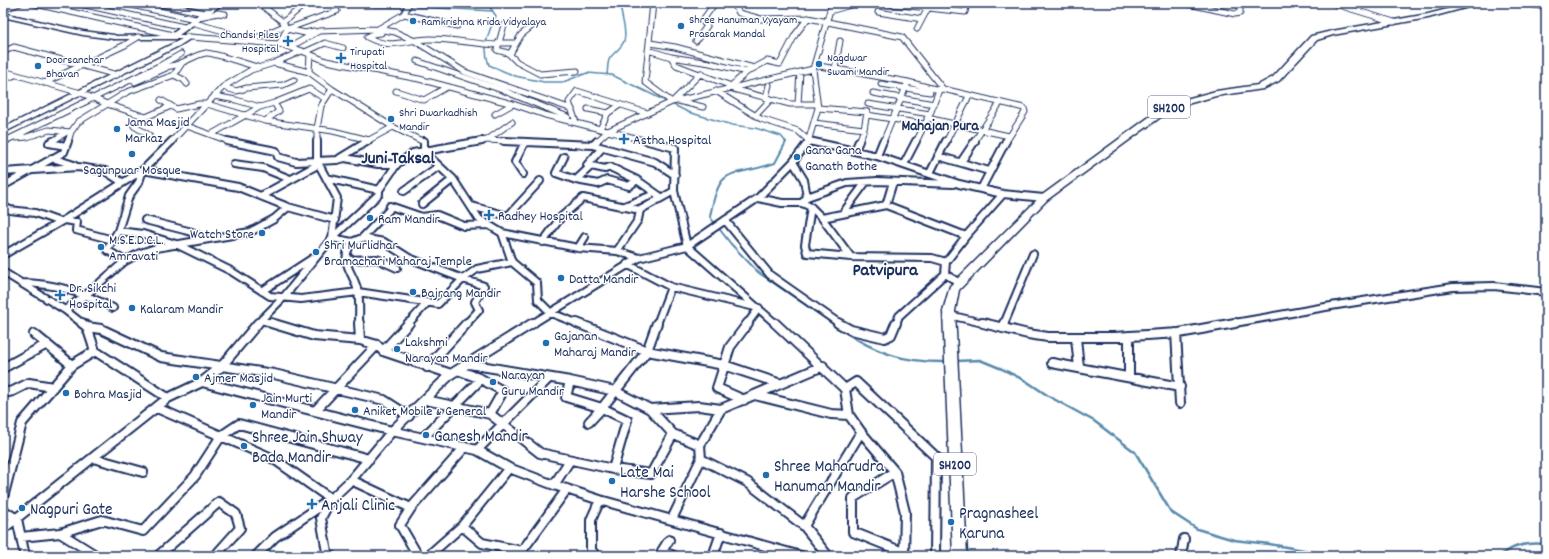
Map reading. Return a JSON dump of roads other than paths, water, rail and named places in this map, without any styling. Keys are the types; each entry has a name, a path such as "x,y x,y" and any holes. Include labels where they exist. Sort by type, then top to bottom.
{"main road":[{"path":"172,36 211,8 221,3"},
{"name":"SH200","path":"960,556 949,315 954,289 1044,198 1170,106 1216,94 1260,87 1276,79 1314,38 1344,30 1394,22 1479,3"},
{"path":"3,15 83,33 114,37 190,37"},
{"path":"3,20 82,36 103,39 114,37"},
{"path":"3,132 190,37"}],"street":[{"path":"3,10 20,3"},
{"path":"31,3 172,36"},
{"path":"76,3 184,27"},
{"path":"110,11 128,3 197,18 218,13 225,14"},
{"path":"157,3 197,18 227,32 237,40"},
{"path":"189,3 211,8"},
{"path":"259,3 285,26 305,33 378,29 395,32 415,41 466,72 572,109"},
{"path":"653,3 645,82 673,102 704,107"},
{"path":"696,41 707,26 702,22 715,3"},
{"path":"733,3 739,13 761,19 808,18 902,37 940,91"},
{"path":"256,556 275,537 331,499 351,480 392,431 455,372 627,264 639,258 687,246 758,198 793,162 809,141 817,106 814,67 832,3"},
{"path":"830,11 854,4 876,3"},
{"path":"877,20 881,3 965,12 968,3"},
{"path":"939,10 941,3"},
{"path":"1184,3 1208,6 1231,14 1240,13 1240,3"},
{"path":"1332,3 1394,22"},
{"path":"1523,3 1546,7"},
{"path":"279,44 285,26 304,5"},
{"path":"378,29 404,14 408,5"},
{"path":"917,29 928,8"},
{"path":"247,42 285,26 337,11"},
{"path":"878,12 922,19"},
{"path":"404,14 457,26"},
{"path":"732,87 748,72 767,61 780,64 795,36 808,18"},
{"path":"504,25 496,44 497,50 510,54 517,62 540,74 577,71"},
{"path":"510,54 521,35 532,26"},
{"path":"344,30 357,34"},
{"path":"190,37 202,31"},
{"path":"290,47 320,31"},
{"path":"395,32 373,34 367,37 377,43 398,45 415,41 429,40 481,44 516,43"},
{"path":"44,83 125,45 138,37"},
{"path":"190,37 279,44 306,52 326,61 419,79 513,104 545,116 575,120"},
{"path":"835,69 840,41"},
{"path":"3,255 62,221 143,170 187,126 223,86 250,70 306,52 325,43 343,48"},
{"path":"650,43 675,47 710,58 754,68"},
{"path":"3,52 14,47 117,75"},
{"path":"648,50 671,57 710,63 748,72"},
{"path":"306,52 309,72"},
{"path":"135,82 167,67 207,53 258,68"},
{"path":"3,142 128,80 161,66 182,54"},
{"path":"671,57 676,65 701,73 732,87 768,98 798,104 867,112 867,114 894,119 927,119 954,123 1009,136"},
{"path":"417,61 502,90 575,120 608,131 675,148 674,191 687,246 760,308 823,366 845,389 849,415 861,432 895,472 905,512 903,554 853,532 853,498 895,472"},
{"path":"66,146 49,143 69,132 78,122 127,92 174,75 182,63"},
{"path":"274,63 309,72 393,127 424,141 424,152 453,179 479,220 488,225 502,232 543,242 578,248 617,251 639,258"},
{"path":"161,66 167,67"},
{"path":"596,146 608,131 673,102 800,72 814,67 835,69 907,85 1022,107 1025,110 989,171 981,189"},
{"path":"3,71 81,93 107,104 146,117"},
{"path":"798,104 800,72"},
{"path":"673,102 701,73"},
{"path":"3,80 15,75"},
{"path":"174,75 184,80 187,84"},
{"path":"128,80 144,85"},
{"path":"223,86 236,91 247,88 283,85 294,80"},
{"path":"881,84 907,85"},
{"path":"756,115 768,98 769,85"},
{"path":"877,156 894,119 907,85"},
{"path":"396,91 424,100 446,87"},
{"path":"332,88 324,98 321,106 317,129 318,163 337,198 336,220 332,238"},
{"path":"212,134 260,107 309,89 324,98"},
{"path":"575,120 569,102 577,91 647,113"},
{"path":"716,91 761,119 798,132 809,141 856,150 877,156 959,184 1003,194 1044,198"},
{"path":"904,164 940,91"},
{"path":"874,93 934,104"},
{"path":"214,96 236,100 260,107"},
{"path":"930,173 969,96"},
{"path":"161,100 176,109 206,104 265,121 333,131 369,140"},
{"path":"265,121 279,111 274,103"},
{"path":"961,162 1000,103"},
{"path":"495,114 513,104"},
{"path":"868,104 898,108 927,119"},
{"path":"600,128 608,113 620,105"},
{"path":"149,135 134,126 146,117 171,106"},
{"path":"588,109 608,113"},
{"path":"856,150 864,129 867,114"},
{"path":"487,140 512,122"},
{"path":"814,123 864,129"},
{"path":"187,126 196,128 227,141 276,151 278,157 296,162 318,163 345,158 378,164 397,164"},
{"path":"337,160 393,127"},
{"path":"13,138 27,137 49,130 69,132"},
{"path":"3,186 64,152 69,132"},
{"path":"3,529 168,398 202,382 221,367 261,320 283,298 332,238 379,194 379,190 397,164 412,154 487,140 596,146 655,162 675,175"},
{"path":"523,174 515,162 525,142"},
{"path":"591,166 588,165 601,149 596,146"},
{"path":"938,156 989,171"},
{"path":"564,157 556,172 576,180 598,184 607,180 629,186 637,180"},
{"path":"52,158 78,167 105,171 122,182"},
{"path":"793,162 804,180 807,197"},
{"path":"261,196 318,163"},
{"path":"234,164 248,165 280,174 290,179"},
{"path":"404,192 439,166"},
{"path":"591,166 604,169 610,167 637,180 661,197"},
{"path":"576,180 591,166"},
{"path":"3,172 78,167"},
{"path":"143,170 238,187 288,207 336,220"},
{"path":"126,261 107,250 118,231 129,196 139,182 143,170"},
{"path":"326,178 379,190"},
{"path":"422,204 453,179"},
{"path":"471,206 508,216 540,180"},
{"path":"802,203 807,197 847,182 959,184"},
{"path":"843,213 866,182"},
{"path":"886,205 893,182"},
{"path":"543,242 561,217 583,198 640,210 674,191"},
{"path":"723,221 770,275 783,286 841,325 885,338 888,337 899,316 945,274 946,262 966,236 1003,194"},
{"path":"622,207 650,196"},
{"path":"758,198 782,203 802,203 811,207 822,218 851,257"},
{"path":"822,218 886,205 966,236"},
{"path":"3,206 10,210 35,213 62,221 77,222 76,230 113,240"},
{"path":"332,238 352,242 362,238 389,210 390,206 422,217 437,215 464,226 488,225"},
{"path":"65,310 87,294 126,261 140,254 176,244 250,232 274,220 288,207"},
{"path":"811,207 805,245 807,253 851,257 932,258 946,262"},
{"path":"617,251 638,220 640,210"},
{"path":"145,220 192,232 204,239"},
{"path":"118,231 143,234 176,244 231,271 270,296 283,298 301,299 358,292 438,304 463,279 477,269 512,262"},
{"path":"502,232 512,262 537,283 538,300 551,313 647,351 724,365 781,384"},
{"path":"578,248 585,237"},
{"path":"362,238 384,242 409,258 484,286 475,302 479,310 427,367"},
{"path":"352,242 346,252 346,260 358,292 360,340"},
{"path":"262,291 319,253"},
{"path":"1002,328 1033,254"},
{"path":"346,260 377,260 397,268"},
{"path":"627,264 671,287 760,308"},
{"path":"3,272 65,310 87,327 101,329 161,357 274,374 384,400 409,416"},
{"path":"945,274 960,283"},
{"path":"21,283 47,284 87,294 113,308"},
{"path":"949,315 1028,334 1076,338 1129,336 1176,333 1344,303 1454,287 1494,286 1546,292"},
{"path":"589,422 602,408 647,351 671,287"},
{"path":"383,351 428,302"},
{"path":"744,400 717,388 730,347 760,308"},
{"path":"261,320 314,336 360,340 377,345 383,351 427,367 481,379 503,391 490,414"},
{"path":"87,327 95,351 168,398"},
{"path":"1176,333 1180,403"},
{"path":"34,334 72,366"},
{"path":"1129,336 1129,377"},
{"path":"1076,338 1079,368"},
{"path":"3,368 47,344"},
{"path":"315,411 377,345"},
{"path":"3,498 22,424 72,366 95,351"},
{"path":"1052,363 1180,387"},
{"path":"469,364 570,381 615,391 650,409 673,434 700,445"},
{"path":"650,409 699,406 721,409 823,366"},
{"path":"477,450 548,378"},
{"path":"424,437 481,379"},
{"path":"570,381 566,397 602,408 627,420 613,469"},
{"path":"202,382 392,431 477,450 510,468 566,489 600,500 801,556"},
{"path":"845,389 856,382 936,457 935,556"},
{"path":"3,393 13,391 28,383 53,387"},
{"path":"755,395 831,414 849,415"},
{"path":"426,400 490,414 540,453 613,469 652,474 673,434"},
{"path":"157,408 274,459 331,499"},
{"path":"672,519 701,459 700,445 721,409"},
{"path":"21,537 60,533 102,520 143,531 195,476 221,436 239,424 369,458"},
{"path":"804,526 861,432"},
{"path":"418,556 400,525 411,508 465,447"},
{"path":"93,458 143,472"},
{"path":"701,459 747,482 804,526 828,556"},
{"path":"554,485 570,460"},
{"path":"428,556 462,526 510,468"},
{"path":"351,480 411,508"},
{"path":"462,526 482,543 522,551 566,489"},
{"path":"331,499 321,518 327,552 331,556"},
{"path":"596,556 591,550 591,520 600,500"},
{"path":"158,556 219,502 236,514 240,528 215,556"},
{"path":"3,510 17,519 25,556"},
{"path":"60,533 97,556"},
{"path":"712,556 721,533"},
{"path":"1181,556 1184,539"},
{"path":"669,540 660,553 674,556"}],"waterway":[{"path":"349,3 375,7 418,7 493,11"},
{"path":"487,3 493,11"},
{"path":"607,74 609,60 621,46 625,36 621,3"},
{"path":"493,11 496,16 488,34 486,46 489,65 515,76 544,82 563,82 587,73 612,75 688,112 732,125 755,128 781,136 786,142"},
{"path":"786,142 775,163 760,168 738,172 723,180 718,187 710,217 731,244 759,273 833,324"},
{"path":"832,323 836,326"},
{"path":"840,329 866,344 891,355 918,361 948,362"},
{"path":"956,361 980,360 1002,369 1026,381 1050,397 1094,421 1135,452 1171,512 1197,529 1234,540 1269,544 1338,556"},
{"path":"1500,556 1510,549 1522,545 1533,543 1546,544"}],"place":[{"name":"Ramkrishna Krida Vidyalaya","path":"413,21"},
{"name":"Shree Hanuman Vyayam Prasarak Mandal","path":"681,26"},
{"name":"Chandsi Piles Hospital","path":"288,41"},
{"name":"Tirupati Hospital","path":"341,58"},
{"name":"Nagdwar Swami Mandir","path":"819,64"},
{"name":"Doorsanchar Bhavan","path":"38,66"},
{"name":"Shri Dwarkadhish Mandir","path":"391,119"},
{"name":"Jama Masjid Markaz","path":"117,129"},
{"name":"Astha Hospital","path":"624,139"},
{"name":"Sagunpuar Mosque","path":"132,154"},
{"name":"Gana Gana Ganath Bothe","path":"797,157"},
{"name":"Radhey Hospital","path":"489,215"},
{"name":"Ram Mandir","path":"370,218"},
{"name":"Watch Store","path":"262,233"},
{"name":"M.S.E.D.C.L. Amravati","path":"101,247"},
{"name":"Shri Murlidhar Bramachari Maharaj Temple","path":"316,252"},
{"name":"Datta Mandir","path":"561,278"},
{"name":"Bajrang Mandir","path":"413,292"},
{"name":"Dr. Sikchi Hospital","path":"60,295"},
{"name":"Kalaram Mandir","path":"132,308"},
{"name":"Gajanan Maharaj Mandir","path":"546,343"},
{"name":"Lakshmi Narayan Mandir","path":"397,349"},
{"name":"Ajmer Masjid","path":"196,377"},
{"name":"Narayan Guru Mandir","path":"493,382"},
{"name":"Bohra Masjid","path":"66,393"},
{"name":"Jain Murti Mandir","path":"253,405"},
{"name":"Aniket Mobile & General","path":"355,410"},
{"name":"Ganesh Mandir","path":"426,435"},
{"name":"Shree Jain Shway Bada Mandir","path":"244,446"},
{"name":"Shree Maharudra Hanuman Mandir","path":"766,475"},
{"name":"Late Mai Harshe School","path":"612,481"},
{"name":"Anjali Clinic","path":"312,504"},
{"name":"Nagpuri Gate","path":"22,508"},
{"name":"Pragnasheel Karuna","path":"951,522"}],"district":[{"name":"Mahajan Pura","path":"940,125"},
{"name":"Juni Taksal","path":"398,157"},
{"name":"Patvipura","path":"885,269"}]}
